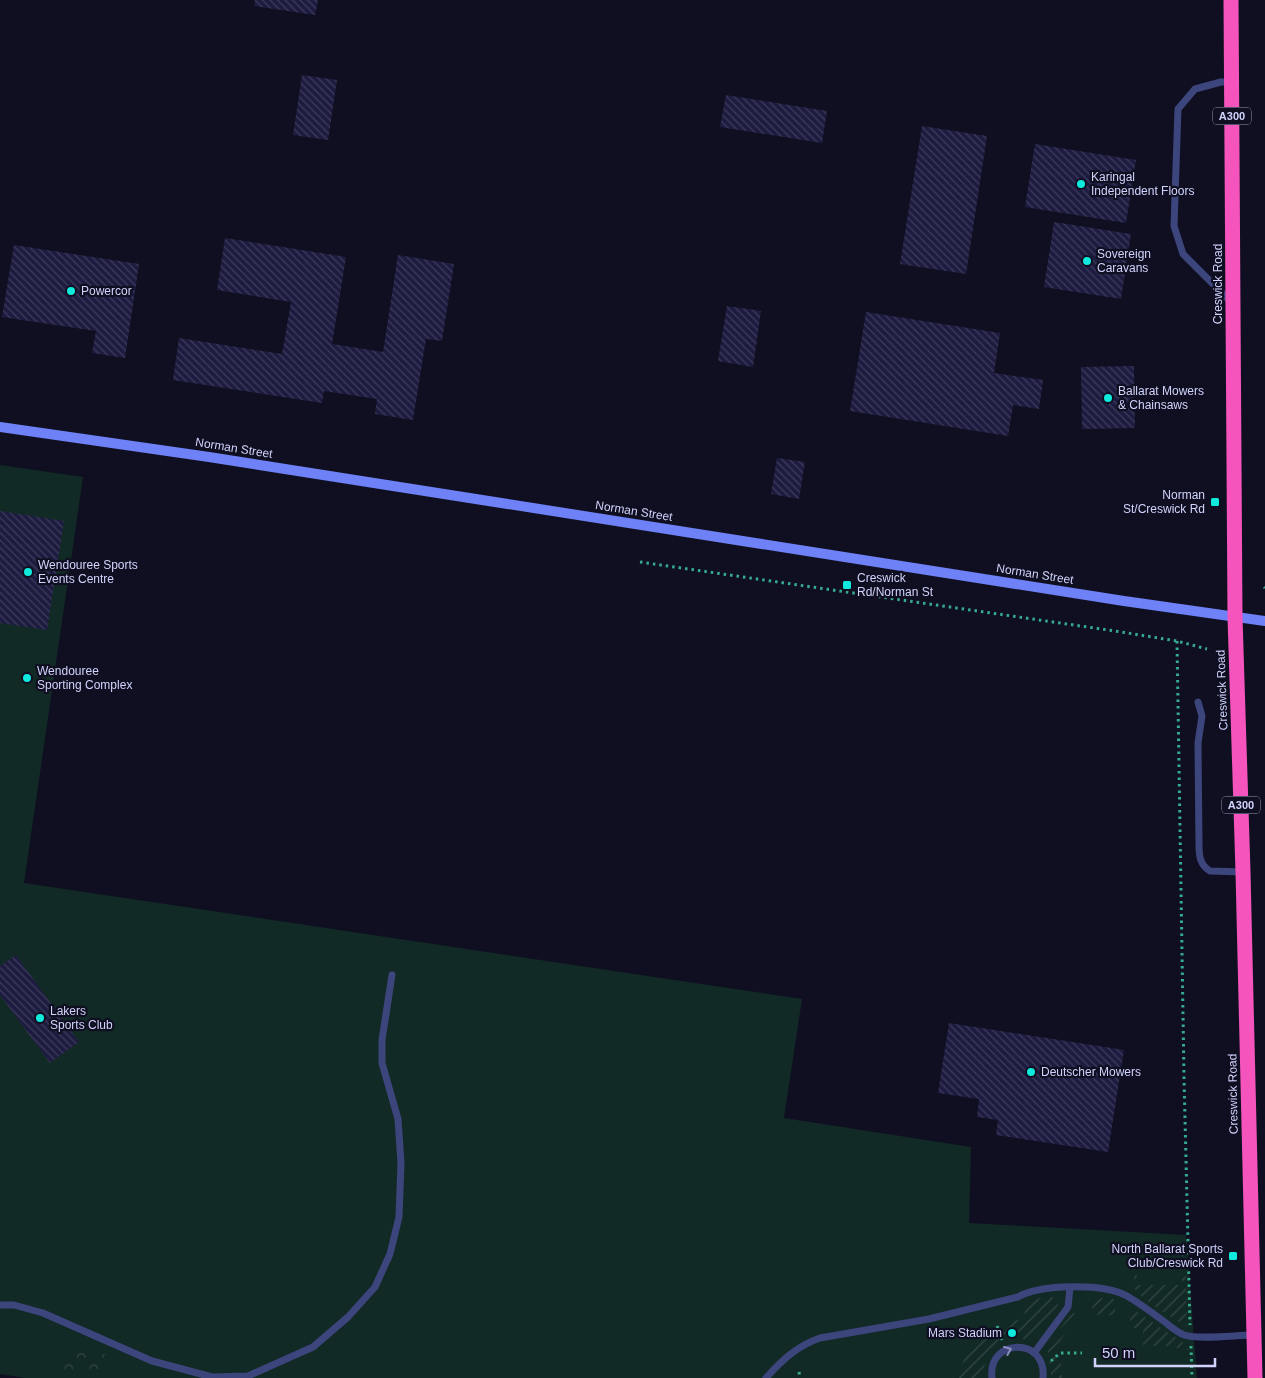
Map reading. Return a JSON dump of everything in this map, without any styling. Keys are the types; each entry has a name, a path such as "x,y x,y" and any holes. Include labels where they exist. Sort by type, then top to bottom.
{"highway":[{"name":"Creswick Road","path":"1231,0 1234,617 1244,872 1255,1378"}],"main road":[{"name":"Norman Street","path":"0,426 1265,621"}],"lane":[{"path":"1232,82 1221,82 1195,89 1178,109 1174,226 1183,254 1233,304"},
{"path":"1198,702 1202,716 1198,742 1200,860 1203,866 1210,871 1244,872"},
{"path":"0,1305 14,1305 43,1313 152,1361 212,1377 248,1376 313,1347 348,1317 375,1287 390,1254 399,1217 401,1163 398,1119 382,1063 382,1040 392,975"},
{"path":"766,1378 790,1354 806,1343 827,1336 957,1313 1018,1297 1042,1288 1102,1288 1118,1292 1149,1310 1179,1332 1190,1336 1254,1334"},
{"path":"1034,1353 1068,1307 1070,1288"},
{"path":"992,1378 993,1364 997,1356 1004,1350 1012,1347 1021,1347 1034,1353 1041,1362 1043,1378"}],"path":[{"path":"640,562 1177,641 1207,649"},
{"path":"1177,641 1184,1077 1192,1378"},
{"path":"1043,1368 1060,1353 1082,1353"},
{"path":"799,1372 800,1378"}],"green space":[{"path":"0,465 83,477 24,883 802,999 784,1118 971,1147 969,1223 1186,1235 1197,1378 25,1378 0,1374"},
{"path":"1182,1244 1185,1244 1187,1326 1146,1300 1134,1288 1135,1273 1137,1273 1136,1282 1139,1285 1182,1285"},
{"path":"1048,1296 1055,1298 1058,1308 1036,1337 1006,1340 999,1343 987,1358 983,1378 959,1378 962,1364 973,1344 989,1331 1024,1318 1026,1302"},
{"path":"1107,1297 1115,1300 1115,1316 1091,1314 1094,1300"},
{"path":"1134,1311 1188,1346 1188,1350 1170,1346 1143,1346 1143,1328 1130,1328 1130,1316"},
{"path":"1074,1312 1075,1322 1070,1326 1054,1350 1061,1364 1062,1378 1051,1378 1048,1357 1049,1349 1058,1332"},
{"path":"64,1347 105,1354 100,1378 61,1371"}],"building":[{"path":"255,0 318,0 315,15 254,6"},
{"path":"302,75 337,80 328,140 293,135"},
{"path":"726,95 827,111 822,143 720,127"},
{"path":"922,126 987,136 966,274 900,264"},
{"name":"Karingal Independent Floors","path":"1035,144 1136,160 1126,223 1025,207"},
{"name":"Sovereign Caravans","path":"1054,222 1131,234 1121,299 1044,287"},
{"path":"225,238 346,257 332,344 383,352 398,255 454,264 442,341 426,339 413,420 375,414 377,399 324,391 322,403 173,380 179,338 282,354 291,302 217,290"},
{"name":"Powercor","path":"14,245 139,264 125,358 92,353 96,331 2,317"},
{"path":"727,306 761,311 753,367 718,361"},
{"path":"866,312 1000,333 994,373 1043,380 1039,409 1013,405 1008,436 850,411"},
{"name":"Ballarat Mowers & Chainsaws","path":"1134,366 1135,428 1082,429 1081,367"},
{"path":"777,458 805,462 799,499 771,494"},
{"name":"Wendouree Sports Events Centre","path":"0,511 64,521 47,630 0,623"},
{"name":"Lakers Sports Club","path":"16,955 79,1042 50,1063 0,995 0,966"},
{"name":"Deutscher Mowers","path":"949,1023 1124,1050 1108,1152 996,1135 998,1120 977,1117 979,1099 938,1093"}],"place":[{"name":"Karingal Independent Floors","path":"1081,184"},
{"name":"Sovereign Caravans","path":"1087,261"},
{"name":"Powercor","path":"71,291"},
{"name":"Ballarat Mowers & Chainsaws","path":"1108,398"},
{"name":"Norman St/Creswick Rd","path":"1215,502"},
{"name":"Wendouree Sports Events Centre","path":"28,572"},
{"name":"Creswick Rd/Norman St","path":"847,585"},
{"name":"Wendouree Sporting Complex","path":"27,678"},
{"name":"Lakers Sports Club","path":"40,1018"},
{"name":"Deutscher Mowers","path":"1031,1072"},
{"name":"North Ballarat Sports Club/Creswick Rd","path":"1233,1256"},
{"name":"Mars Stadium","path":"1012,1333"}]}
